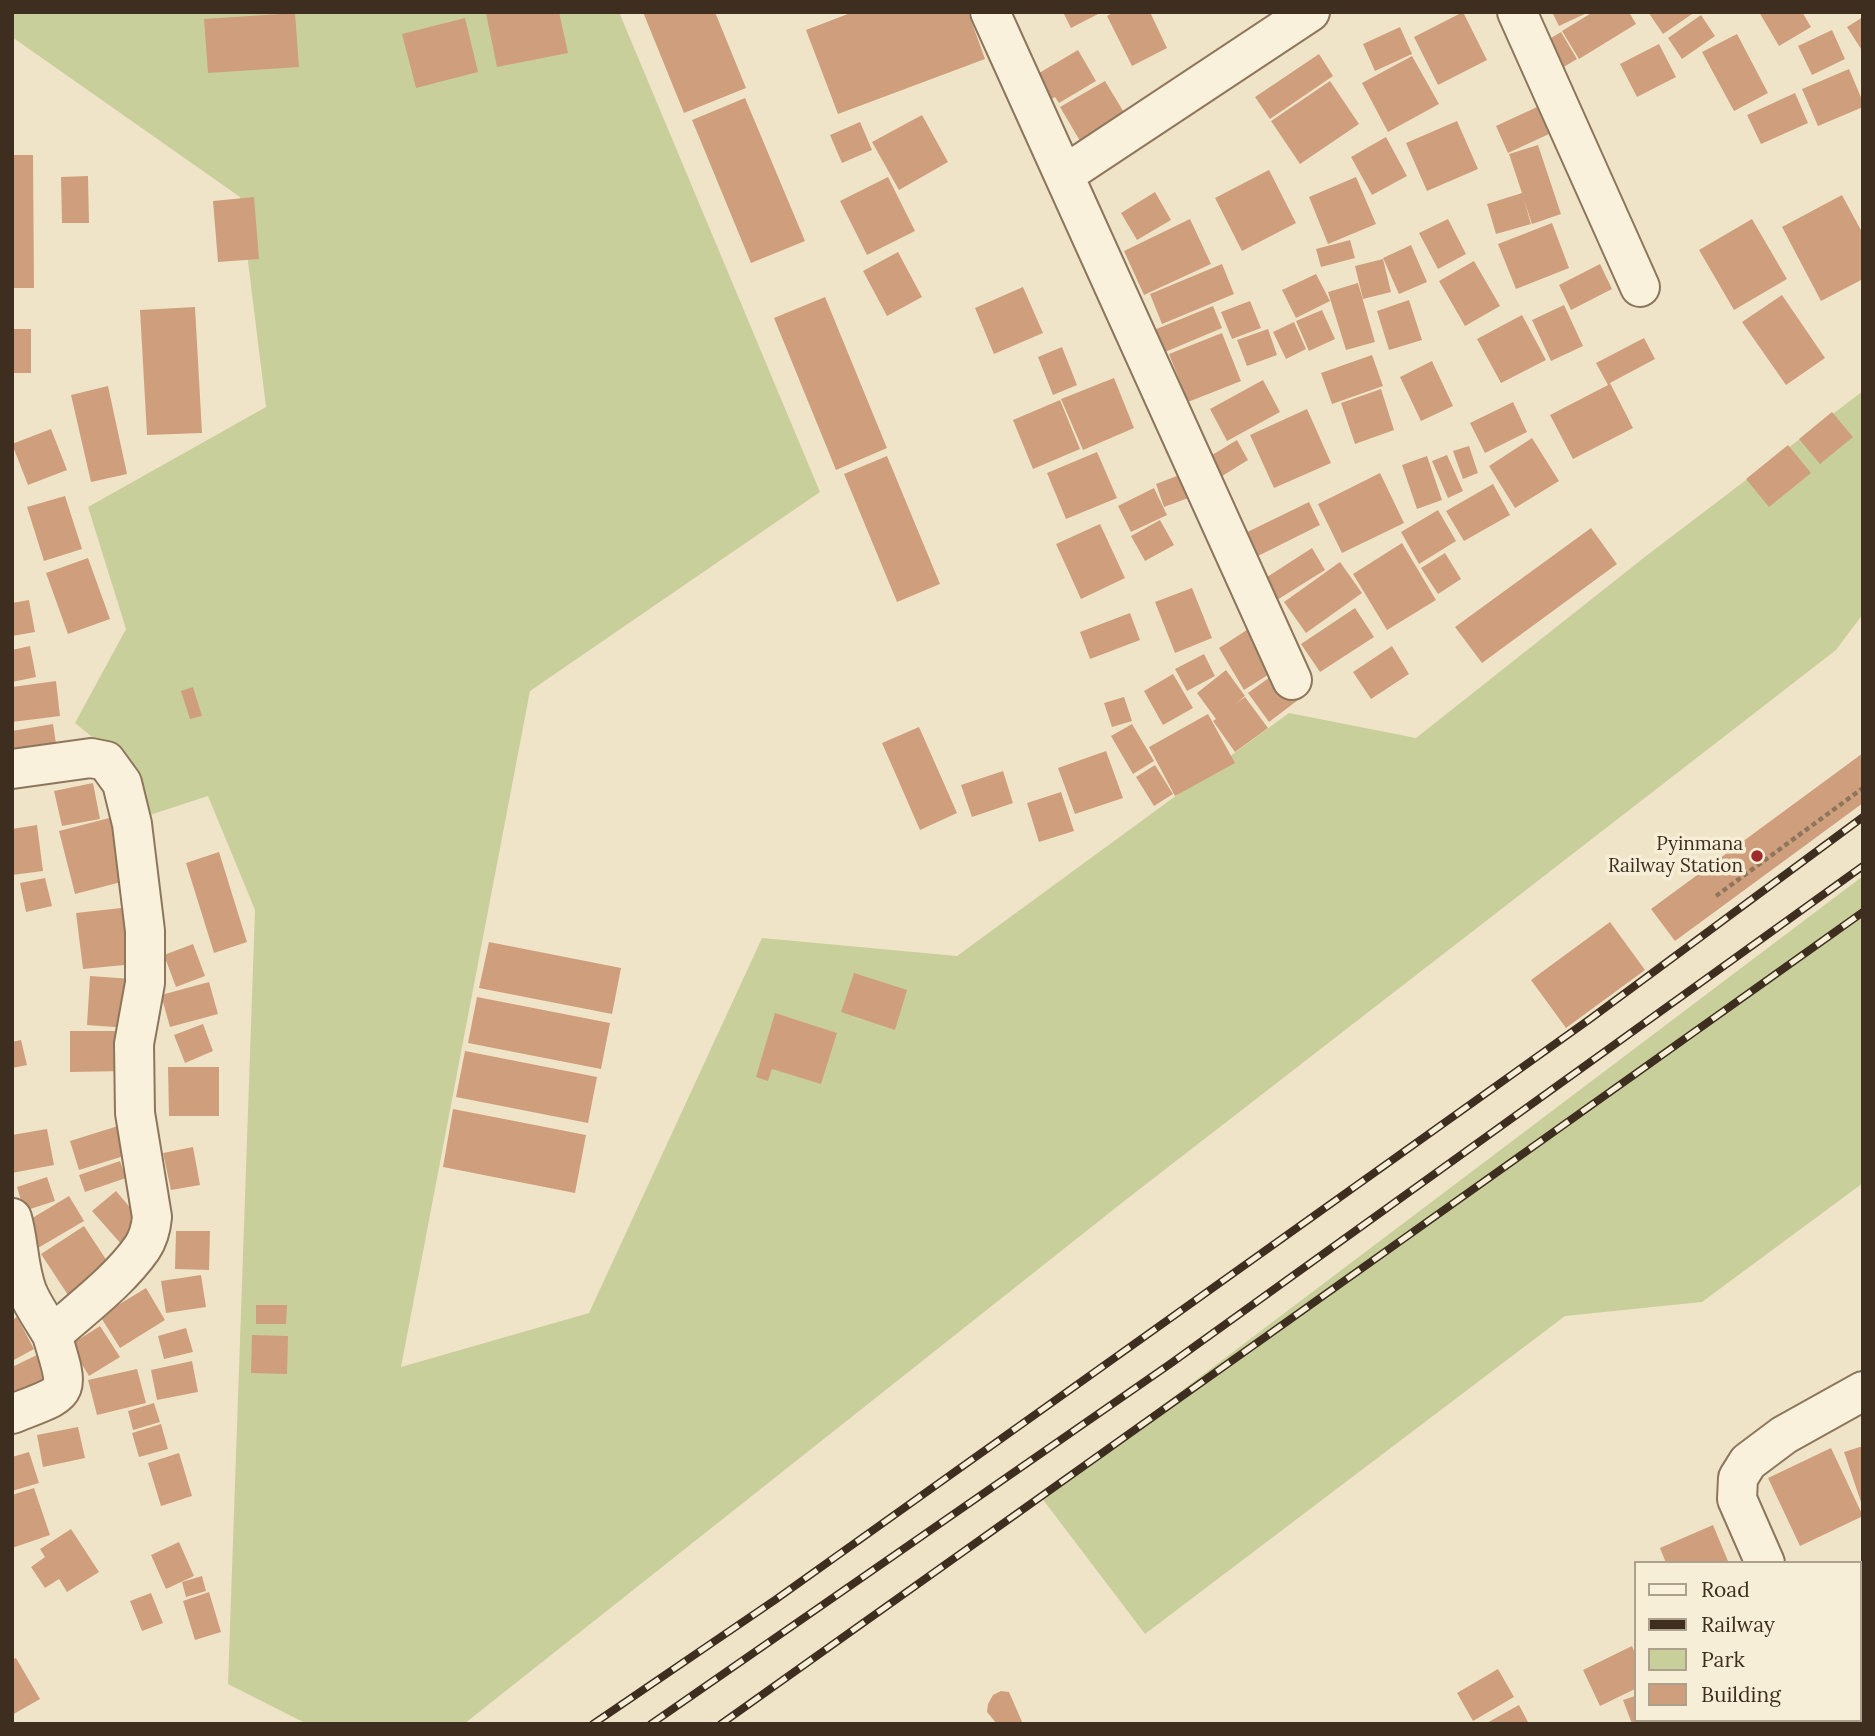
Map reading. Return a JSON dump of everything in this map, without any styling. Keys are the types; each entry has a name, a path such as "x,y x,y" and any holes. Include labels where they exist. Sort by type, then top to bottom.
{"street":[{"path":"990,12 1292,680"},
{"path":"1064,175 1310,12"},
{"path":"1517,12 1640,287"},
{"path":"12,769 91,758 106,761 122,783 132,824 145,931 145,983 134,1044 135,1099 152,1217 150,1231 143,1247 119,1274 52,1335"},
{"path":"12,1218 27,1291 52,1335 64,1373 63,1387 57,1396 12,1414"},
{"path":"1764,1561 1737,1499 1738,1478 1748,1462 1784,1435 1863,1391"}],"path":[{"path":"1716,896 1863,788"}],"green space":[{"path":"12,12 619,12 820,492 530,691 401,1367 589,1313 762,938 957,956 1289,713 1416,738 1646,556 1863,391 1863,614 1836,650 1123,1202 464,1724 307,1724 228,1684 255,910 208,796 150,815 124,763 75,723 126,629 88,507 266,407 240,197 12,37"},
{"path":"1863,876 1863,1183 1702,1302 1565,1316 1145,1634 1041,1497"}],"building":[{"path":"559,12 568,53 497,67 486,13"},
{"path":"643,12 715,12 746,88 684,113"},
{"path":"853,12 968,12 985,59 838,114 806,30"},
{"path":"1063,12 1102,12 1071,28"},
{"path":"1114,12 1150,12 1167,48 1132,66 1107,16"},
{"path":"1463,12 1487,60 1438,85 1414,37"},
{"path":"1552,12 1589,12 1559,26"},
{"path":"1593,12 1629,12 1636,24 1579,59 1562,31"},
{"path":"1648,12 1695,12 1663,34"},
{"path":"1759,12 1802,12 1811,27 1779,46"},
{"path":"295,13 299,67 208,73 204,19"},
{"path":"1701,15 1715,36 1682,59 1668,38"},
{"path":"1863,17 1863,52 1847,27"},
{"path":"465,18 478,72 416,88 402,34"},
{"path":"1400,27 1412,54 1375,71 1363,44"},
{"path":"1832,30 1845,59 1812,75 1798,46"},
{"path":"1561,32 1577,59 1552,74 1536,47"},
{"path":"1737,34 1768,93 1734,111 1702,52"},
{"path":"1659,44 1676,77 1637,97 1620,64"},
{"path":"1078,50 1096,81 1059,103 1055,97 1043,104 1029,79"},
{"path":"1319,54 1333,76 1270,119 1255,97"},
{"path":"1412,56 1439,104 1388,132 1362,83"},
{"path":"1849,69 1863,107 1818,126 1802,89"},
{"path":"1105,81 1131,124 1086,151 1060,107"},
{"path":"1330,81 1359,124 1300,164 1271,121"},
{"path":"1795,93 1808,123 1761,144 1747,115"},
{"path":"745,98 805,241 751,263 692,120"},
{"path":"1537,107 1549,134 1508,153 1496,126"},
{"path":"922,115 948,162 899,190 872,142"},
{"path":"1457,121 1478,169 1427,191 1406,143"},
{"path":"860,122 872,150 842,163 830,135"},
{"path":"1386,137 1407,176 1372,195 1351,157"},
{"path":"1538,145 1561,214 1532,224 1524,200 1531,224 1496,234 1487,204 1522,193 1509,154"},
{"path":"12,155 33,155 34,288 12,288"},
{"path":"1269,170 1296,223 1242,251 1215,198"},
{"path":"88,176 89,223 62,223 61,177"},
{"path":"888,177 915,231 867,255 840,201"},
{"path":"1356,177 1376,224 1328,244 1309,197"},
{"path":"1155,192 1171,220 1137,240 1121,213"},
{"path":"1842,195 1863,234 1863,279 1821,301 1782,227"},
{"path":"254,197 259,259 218,262 213,201"},
{"path":"1190,219 1211,264 1144,295 1124,251"},
{"path":"1448,219 1466,254 1438,269 1419,233"},
{"path":"1752,219 1787,279 1734,310 1699,250"},
{"path":"1552,223 1569,268 1516,289 1498,244"},
{"path":"1350,240 1355,258 1321,267 1316,249"},
{"path":"1411,245 1427,282 1399,294 1383,258"},
{"path":"898,252 922,297 887,316 863,271"},
{"path":"1383,259 1391,292 1363,299 1355,266"},
{"path":"1474,261 1500,306 1465,326 1439,281"},
{"path":"1222,264 1234,294 1162,324 1150,294"},
{"path":"1600,264 1612,289 1571,310 1559,285"},
{"path":"1316,274 1330,301 1296,318 1282,290"},
{"path":"1358,283 1375,342 1346,350 1328,292"},
{"path":"1023,287 1043,333 994,354 975,308"},
{"path":"1782,295 1825,358 1786,385 1742,322"},
{"path":"825,297 887,448 836,470 774,318"},
{"path":"1409,300 1422,340 1389,350 1377,311"},
{"path":"1250,301 1261,328 1232,339 1221,312"},
{"path":"1564,305 1583,346 1551,361 1532,320"},
{"path":"1213,306 1222,328 1158,355 1149,332"},
{"path":"195,307 202,433 147,435 140,310"},
{"path":"1322,310 1335,339 1309,351 1296,321"},
{"path":"1522,315 1546,360 1501,383 1477,339"},
{"path":"1294,322 1306,349 1286,359 1273,332"},
{"path":"12,329 31,329 31,373 12,373"},
{"path":"1268,329 1277,355 1247,366 1237,340"},
{"path":"1222,333 1241,381 1188,402 1169,354"},
{"path":"1644,338 1655,359 1610,383 1633,428 1573,459 1550,415 1608,385 1596,363"},
{"path":"1062,347 1077,385 1053,395 1038,357"},
{"path":"1372,355 1383,386 1332,404 1321,373"},
{"path":"1432,361 1453,406 1421,421 1400,377"},
{"path":"1114,378 1134,428 1083,450 1061,399"},
{"path":"1263,380 1280,412 1227,441 1210,409"},
{"path":"108,386 127,474 91,482 71,395"},
{"path":"1381,389 1394,430 1355,444 1341,403"},
{"path":"1060,400 1080,449 1033,469 1013,420"},
{"path":"1513,402 1527,432 1485,453 1470,423"},
{"path":"1307,409 1331,463 1274,488 1250,435"},
{"path":"1832,412 1853,437 1820,464 1799,439"},
{"path":"51,429 67,470 28,485 12,444"},
{"path":"1532,438 1559,481 1515,508 1489,466"},
{"path":"1237,440 1248,460 1214,481 1202,461"},
{"path":"1788,445 1811,473 1769,507 1746,479"},
{"path":"1469,446 1478,473 1463,479 1453,451"},
{"path":"1097,452 1117,498 1066,519 1047,473"},
{"path":"1447,455 1463,491 1448,498 1432,461"},
{"path":"887,456 940,584 897,602 844,474"},
{"path":"1427,456 1442,500 1417,509 1402,465"},
{"path":"1380,473 1404,523 1342,553 1318,504"},
{"path":"1182,474 1191,497 1164,507 1156,484"},
{"path":"1493,484 1510,515 1464,541 1446,511"},
{"path":"1154,488 1167,515 1131,532 1118,506"},
{"path":"65,496 82,549 44,561 27,507"},
{"path":"1309,502 1320,525 1244,563 1233,539"},
{"path":"1438,510 1456,541 1419,564 1401,532"},
{"path":"1160,520 1174,545 1145,561 1131,536"},
{"path":"1100,524 1125,578 1081,599 1056,544"},
{"path":"1591,528 1617,564 1482,663 1455,627"},
{"path":"1402,543 1436,600 1387,630 1353,574"},
{"path":"1312,548 1325,570 1277,600 1264,579"},
{"path":"1445,553 1461,579 1438,594 1421,568"},
{"path":"88,558 110,619 68,634 46,573"},
{"path":"1340,562 1362,593 1306,633 1284,602"},
{"path":"1192,588 1212,638 1175,653 1155,602"},
{"path":"29,600 35,632 12,636 12,603"},
{"path":"1355,608 1374,637 1320,672 1301,644"},
{"path":"1130,613 1140,640 1090,659 1080,632"},
{"path":"1253,626 1279,668 1244,690 1219,648"},
{"path":"30,646 36,677 12,682 12,650"},
{"path":"1392,646 1409,674 1371,699 1353,672"},
{"path":"1204,654 1215,676 1187,691 1175,669"},
{"path":"1281,669 1302,697 1269,722 1248,693"},
{"path":"1226,670 1245,696 1235,704 1245,697 1268,728 1235,752 1197,693"},
{"path":"1173,674 1193,708 1163,725 1144,691"},
{"path":"56,681 60,716 12,722 12,687"},
{"path":"193,687 202,716 190,719 181,691"},
{"path":"1124,697 1132,721 1112,727 1104,703"},
{"path":"1208,714 1235,763 1175,796 1149,747"},
{"path":"53,724 57,750 15,756 12,731"},
{"path":"1132,724 1154,761 1133,774 1111,736"},
{"path":"919,727 957,813 920,830 882,743"},
{"path":"1106,751 1123,798 1075,814 1058,768"},
{"name":"Pyinmana Railway Station","path":"1863,753 1863,803 1675,941 1651,909"},
{"path":"1155,765 1173,794 1154,806 1136,777"},
{"path":"1003,771 1013,803 972,817 961,785"},
{"path":"93,783 100,819 62,826 54,791"},
{"path":"1061,792 1074,831 1039,842 1027,803"},
{"path":"113,817 129,880 75,894 59,831"},
{"path":"37,825 43,871 12,875 12,829"},
{"path":"219,852 247,942 214,953 186,863"},
{"path":"45,878 52,906 26,912 20,883"},
{"path":"130,907 135,964 83,969 76,913"},
{"path":"1610,922 1645,970 1566,1028 1531,980"},
{"path":"489,942 621,968 612,1014 479,988"},
{"path":"193,944 205,976 176,987 164,955"},
{"path":"854,973 907,990 895,1030 841,1012"},
{"path":"90,976 132,979 128,1028 87,1025"},
{"path":"209,982 218,1014 170,1027 161,995"},
{"path":"477,997 610,1023 601,1069 468,1043"},
{"path":"775,1013 837,1033 821,1084 772,1069 768,1081 756,1077"},
{"path":"203,1024 213,1051 185,1063 174,1035"},
{"path":"70,1031 127,1031 127,1071 70,1072"},
{"path":"21,1040 27,1065 12,1068 12,1042"},
{"path":"465,1051 597,1077 588,1123 456,1097"},
{"path":"168,1067 219,1067 219,1116 169,1116"},
{"path":"453,1109 586,1135 575,1193 443,1167"},
{"path":"118,1126 127,1155 79,1170 70,1141"},
{"path":"47,1129 54,1165 12,1173 12,1135"},
{"path":"193,1147 200,1185 171,1190 163,1153"},
{"path":"120,1161 126,1178 85,1192 79,1175"},
{"path":"47,1177 55,1201 24,1211 17,1187"},
{"path":"116,1191 145,1225 122,1245 92,1211"},
{"path":"69,1196 84,1221 38,1248 24,1223"},
{"path":"84,1226 111,1267 68,1295 41,1254"},
{"path":"176,1231 210,1231 209,1270 175,1269"},
{"path":"201,1275 206,1307 166,1313 161,1281"},
{"path":"146,1288 165,1320 120,1348 100,1316"},
{"path":"256,1305 287,1305 286,1324 256,1324"},
{"path":"17,1317 34,1349 12,1361 12,1320"},
{"path":"100,1326 120,1357 89,1376 70,1345"},
{"path":"186,1328 193,1352 164,1359 158,1336"},
{"path":"252,1335 288,1336 287,1374 251,1373"},
{"path":"39,1354 55,1389 18,1406 12,1393 12,1367"},
{"path":"192,1361 198,1392 157,1400 151,1370"},
{"path":"137,1369 146,1403 97,1415 88,1380"},
{"path":"154,1403 160,1422 133,1430 128,1411"},
{"path":"161,1424 168,1449 139,1457 132,1433"},
{"path":"78,1427 85,1458 43,1467 37,1435"},
{"path":"1863,1446 1863,1505 1862,1505 1844,1452"},
{"path":"1831,1448 1863,1516 1800,1546 1768,1478"},
{"path":"29,1452 39,1483 12,1491 12,1457"},
{"path":"179,1453 192,1496 161,1506 148,1463"},
{"path":"34,1488 50,1535 12,1548 12,1495"},
{"path":"1713,1525 1728,1561 1665,1561 1660,1548"},
{"path":"71,1529 99,1572 67,1592 59,1579 45,1588 31,1567 45,1557 40,1549"},
{"path":"179,1542 194,1576 166,1589 151,1555"},
{"path":"202,1576 206,1591 186,1597 182,1582"},
{"path":"1863,1581 1861,1638 1861,1582"},
{"path":"209,1592 221,1632 195,1640 183,1601"},
{"path":"151,1593 163,1623 142,1631 130,1601"},
{"path":"1632,1646 1633,1690 1600,1706 1583,1670"},
{"path":"16,1658 40,1699 12,1715 12,1660"},
{"path":"1498,1669 1514,1697 1473,1721 1457,1693"},
{"path":"1001,1691 1009,1692 1023,1724 997,1724 987,1712 993,1695"},
{"path":"1633,1697 1633,1722 1667,1724 1632,1724 1623,1700"},
{"path":"1519,1705 1529,1724 1485,1724"},
{"path":"1732,1722 1768,1722 1765,1724"}],"railway":[{"path":"593,1724 775,1600 1590,1019 1863,817"},
{"path":"651,1724 1170,1364 1863,866"},
{"path":"721,1724 1863,912"}],"place":[{"name":"Pyinmana Railway Station","path":"1757,856"}]}
